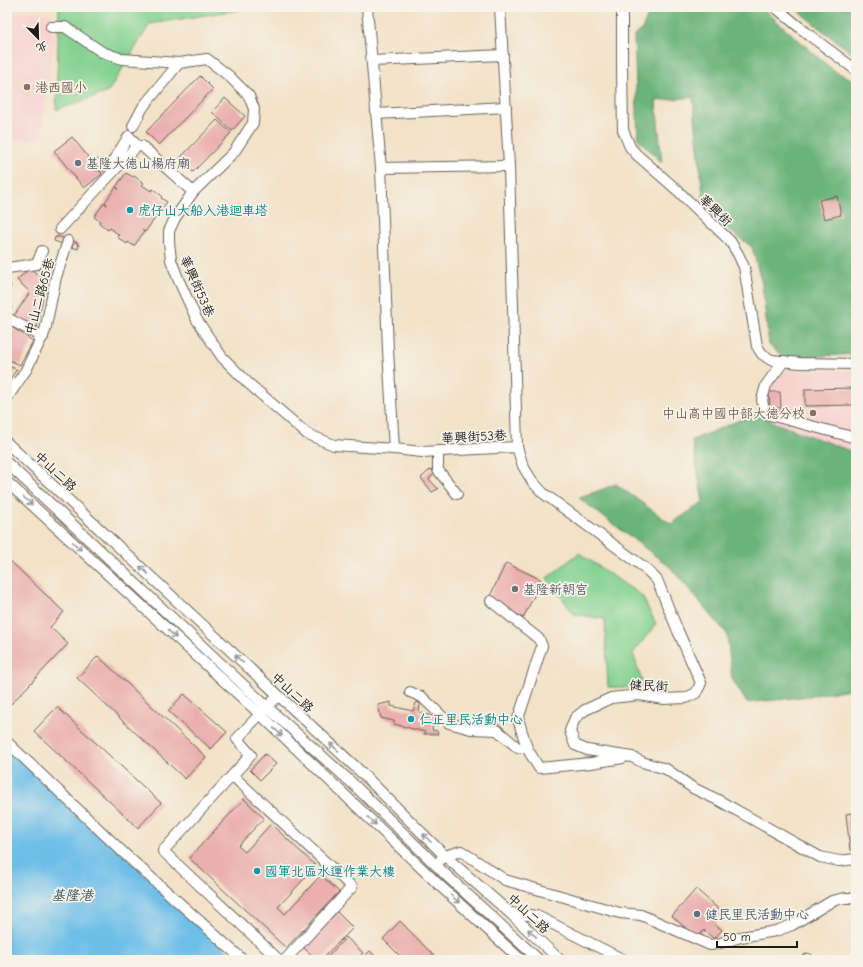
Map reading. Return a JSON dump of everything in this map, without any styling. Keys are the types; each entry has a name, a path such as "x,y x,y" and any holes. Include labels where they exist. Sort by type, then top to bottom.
{"street":[{"path":"367,7 380,168 394,449"},
{"path":"500,7 509,166 517,448"},
{"name":"華興街","path":"622,7 623,130 630,146 636,154 676,189 730,241 744,267 757,346 762,354 771,360 800,363 856,364"},
{"path":"775,7 809,35 856,70"},
{"name":"華興街53巷","path":"51,26 65,27 102,52 122,59 179,62 207,59 249,96 254,109 252,123 234,152 193,192 168,231 171,260 196,320 222,358 248,383 307,434 334,445 422,452 517,448"},
{"path":"372,61 503,55"},
{"path":"133,126 143,106 179,62"},
{"path":"376,114 506,107"},
{"path":"98,165 110,166 129,136 137,146 142,146 193,192"},
{"path":"60,229 137,146"},
{"path":"380,168 509,166"},
{"name":"中山二路65巷","path":"7,398 26,370 45,332 56,277 68,241"},
{"path":"7,268 37,264 42,251"},
{"path":"7,318 43,337"},
{"path":"784,361 766,385 762,400 764,410 770,415 856,438"},
{"name":"中山二路","path":"7,443 362,773 445,856 510,913 560,960"},
{"name":"健民街","path":"517,448 523,466 532,481 543,494 645,568 657,580 678,632 702,683 696,693 686,698 664,699 639,695 611,698 585,710 575,718 570,731 575,745 587,750 632,757 642,762 666,769 693,788 718,800 820,857 839,861 856,859"},
{"path":"438,451 438,470 457,494"},
{"path":"7,463 264,711 438,884 521,960"},
{"path":"7,482 264,711 351,782 435,864 539,960"},
{"path":"491,601 540,639 542,646 518,719 527,748 539,768 632,757"},
{"path":"410,692 422,697 449,723 471,729 498,730 518,748 527,748"},
{"path":"278,696 237,739 251,755 163,851 279,960"},
{"path":"7,742 128,857 242,960"},
{"path":"233,776 352,887 285,960"},
{"path":"426,872 445,856 461,851 505,880 620,913 641,915 710,945 741,937 776,931 792,925 832,901 845,898 856,898"},
{"path":"510,913 537,916 624,960"}],"shaded area":[{"name":"港西國小","path":"45,12 54,16 51,34 55,35 40,139 7,141 7,13"},
{"name":"中山高中國中部大德分校","path":"786,370 856,371 856,453 775,423 764,402 769,385"}],"green space":[{"path":"59,7 256,7 150,24 108,92 56,110"},
{"path":"651,7 761,7 834,71 856,81 856,354 785,358 769,345 762,284 752,247 726,228 704,206 693,97 656,101 662,163 638,139 634,36 642,30"},
{"path":"793,7 856,7 856,56 855,56"},
{"path":"757,413 775,423 856,453 856,688 810,696 747,703 732,679 727,634 670,567 579,498 616,484 671,524 703,502 692,440"},
{"path":"579,553 642,596 656,624 633,653 644,688 608,687 605,619 574,614 547,578"}],"water":[{"name":"基隆港","path":"7,746 237,960 7,960"}],"building":[{"path":"200,76 213,89 159,145 146,132"},
{"path":"225,98 245,116 232,131 212,112"},
{"path":"217,120 231,133 193,172 179,159"},
{"name":"基隆大德山楊府廟","path":"72,137 102,174 84,188 54,151"},
{"name":"虎仔山大船入港迴車塔","path":"126,173 133,177 134,176 144,183 142,185 151,191 153,189 167,202 156,216 153,215 156,217 145,232 142,230 144,232 134,246 128,242 127,244 117,237 119,235 110,228 108,230 94,217 104,203 107,205 105,202"},
{"path":"837,196 841,215 824,219 819,200"},
{"path":"57,236 78,243 78,249 54,241 55,237 57,238"},
{"path":"30,268 46,282 37,327 14,316 30,292 17,280"},
{"path":"7,281 11,286 7,295"},
{"path":"7,303 12,307 7,314"},
{"path":"7,324 33,341 20,365 7,359"},
{"path":"7,366 17,369 7,383"},
{"path":"856,388 856,405 805,406 805,389"},
{"path":"769,392 780,392 781,408 770,408"},
{"path":"431,469 435,473 429,479 438,489 432,492 421,478"},
{"path":"7,558 64,612 50,627 68,644 11,704 7,700"},
{"name":"基隆新朝宮","path":"506,563 542,580 523,618 489,598"},
{"path":"98,656 206,757 185,779 77,678"},
{"path":"184,694 227,732 211,749 168,711"},
{"name":"仁正里民活動中心","path":"391,702 391,706 413,711 416,703 418,702 420,705 419,712 434,717 432,730 437,731 438,734 424,734 425,732 394,724 394,721 381,718 378,705"},
{"path":"57,707 161,803 138,828 34,731"},
{"path":"265,754 276,764 260,780 250,770"},
{"name":"國軍北區水運作業大樓","path":"244,799 264,818 238,846 245,852 271,824 316,866 278,907 285,914 321,875 339,892 286,948 189,858"},
{"path":"856,812 856,849 850,850 846,814"},
{"name":"健民里民活動中心","path":"696,889 723,913 714,924 722,930 714,939 704,930 697,938 672,916"},
{"path":"337,912 353,928 321,960 317,960 303,947"},
{"path":"400,921 438,960 404,960 383,939"},
{"path":"346,937 363,953 356,960 325,960"},
{"path":"370,951 379,960 360,960"}],"place":[{"name":"港西國小","path":"27,87"},
{"name":"基隆大德山楊府廟","path":"78,163"},
{"name":"虎仔山大船入港迴車塔","path":"130,210"},
{"name":"中山高中國中部大德分校","path":"813,413"},
{"name":"基隆新朝宮","path":"515,589"},
{"name":"仁正里民活動中心","path":"411,719"},
{"name":"國軍北區水運作業大樓","path":"257,871"},
{"name":"健民里民活動中心","path":"697,914"}]}
